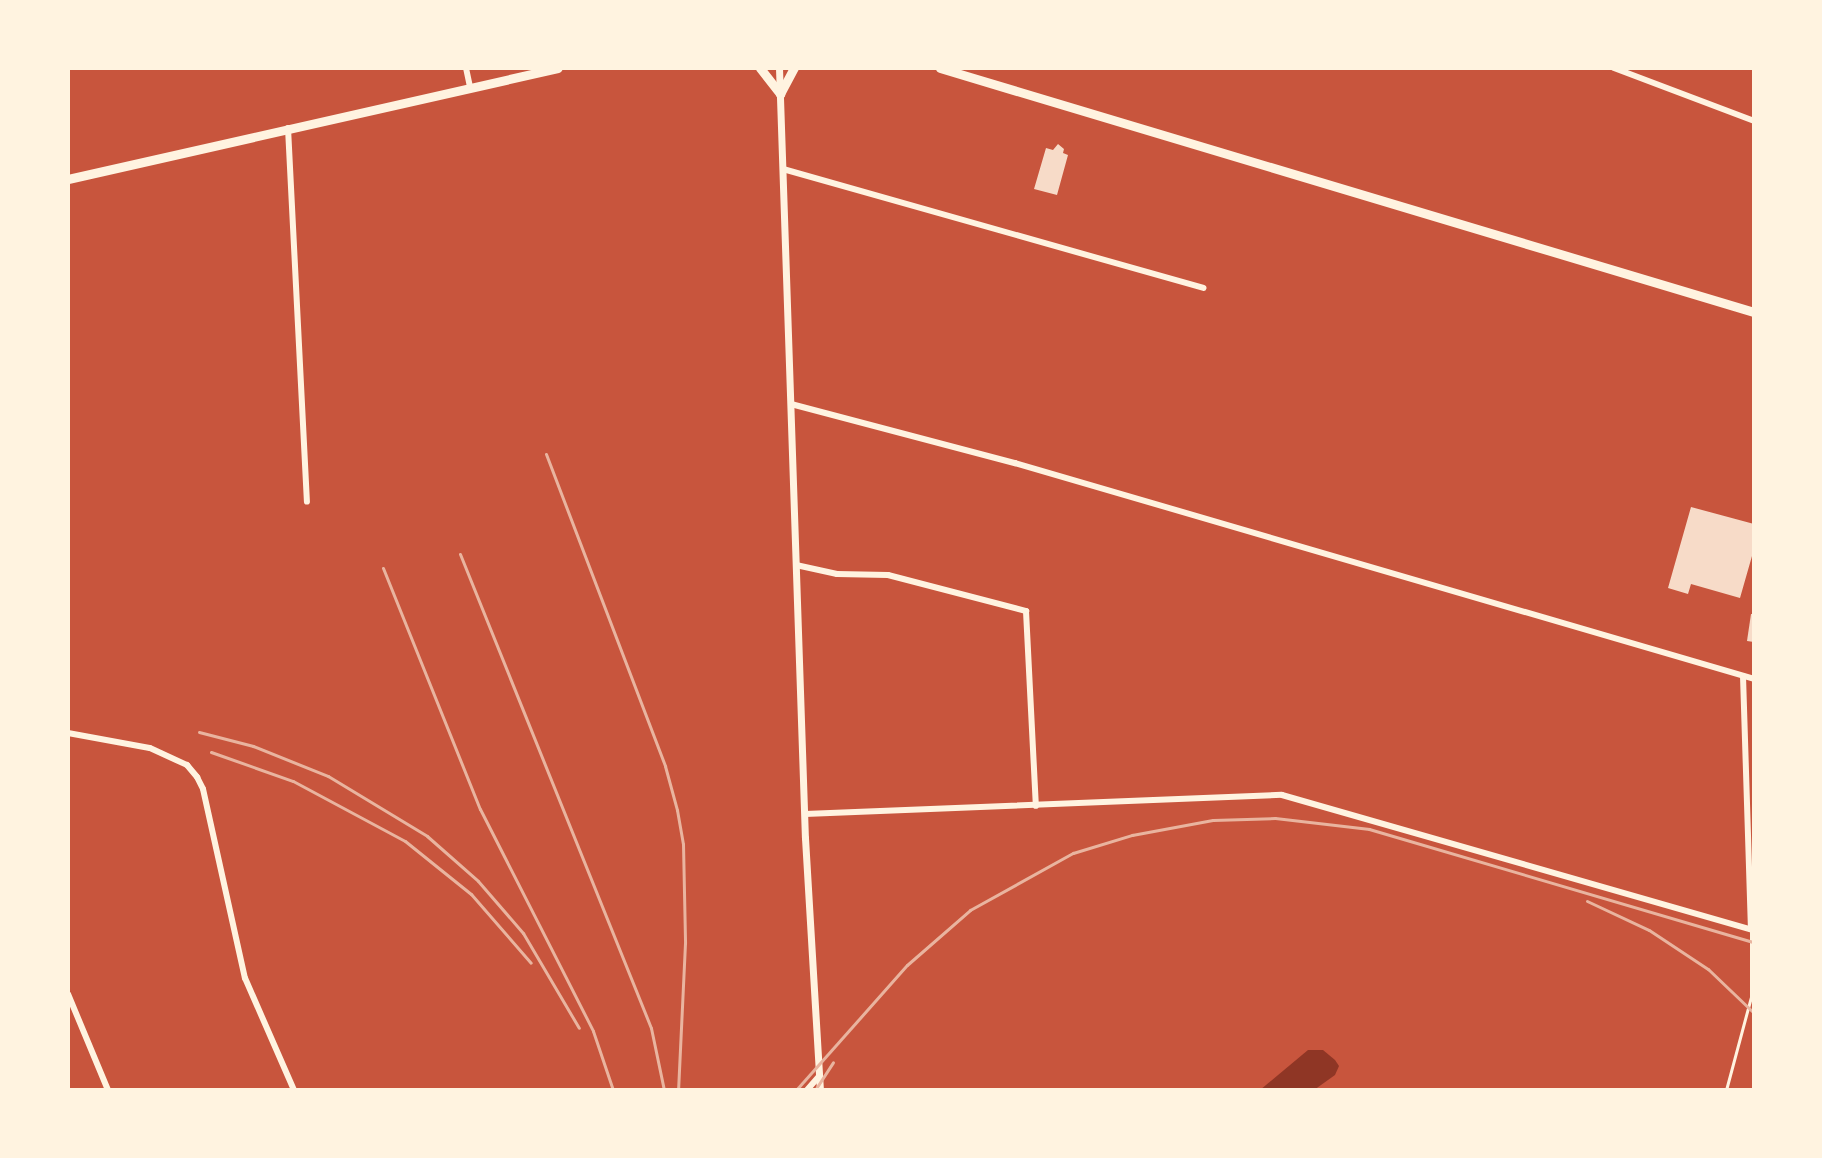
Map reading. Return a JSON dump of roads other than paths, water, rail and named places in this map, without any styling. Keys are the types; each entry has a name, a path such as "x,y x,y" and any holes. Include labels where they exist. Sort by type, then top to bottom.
{"main road":[{"path":"68,179 558,68"},
{"path":"760,68 780,94 794,68"},
{"path":"940,68 1754,312"}],"street":[{"path":"466,68 470,87"},
{"path":"779,68 805,814 820,1090"},
{"path":"1614,68 1754,121"},
{"path":"288,128 307,502"},
{"path":"783,169 1203,288"},
{"path":"791,404 1028,466 1754,679"},
{"path":"796,565 837,574 888,575 1026,611 1036,806"},
{"path":"805,814 1036,806 1255,793 1282,795 1752,930 1743,676"},
{"path":"68,733 150,748 187,765 197,777 203,789 245,978 294,1090"},
{"path":"68,994 108,1090"},
{"path":"807,1090 819,1076"}],"lane":[{"path":"1726,1090 1751,997 1752,930"}],"railway":[{"path":"546,454 665,766 677,810 683,844 685,943 678,1090"},
{"path":"460,554 651,1028 664,1090"},
{"path":"383,568 480,809 593,1031 613,1090"},
{"path":"199,732 253,746 328,776 427,836 478,881 523,933 579,1028"},
{"path":"211,752 293,781 405,841 471,894 531,963"},
{"path":"796,1090 907,965 970,910 1073,853 1132,835 1213,820 1275,818 1369,829 1754,942"},
{"path":"1587,901 1649,930 1708,969 1754,1013"},
{"path":"815,1090 833,1062"}]}
